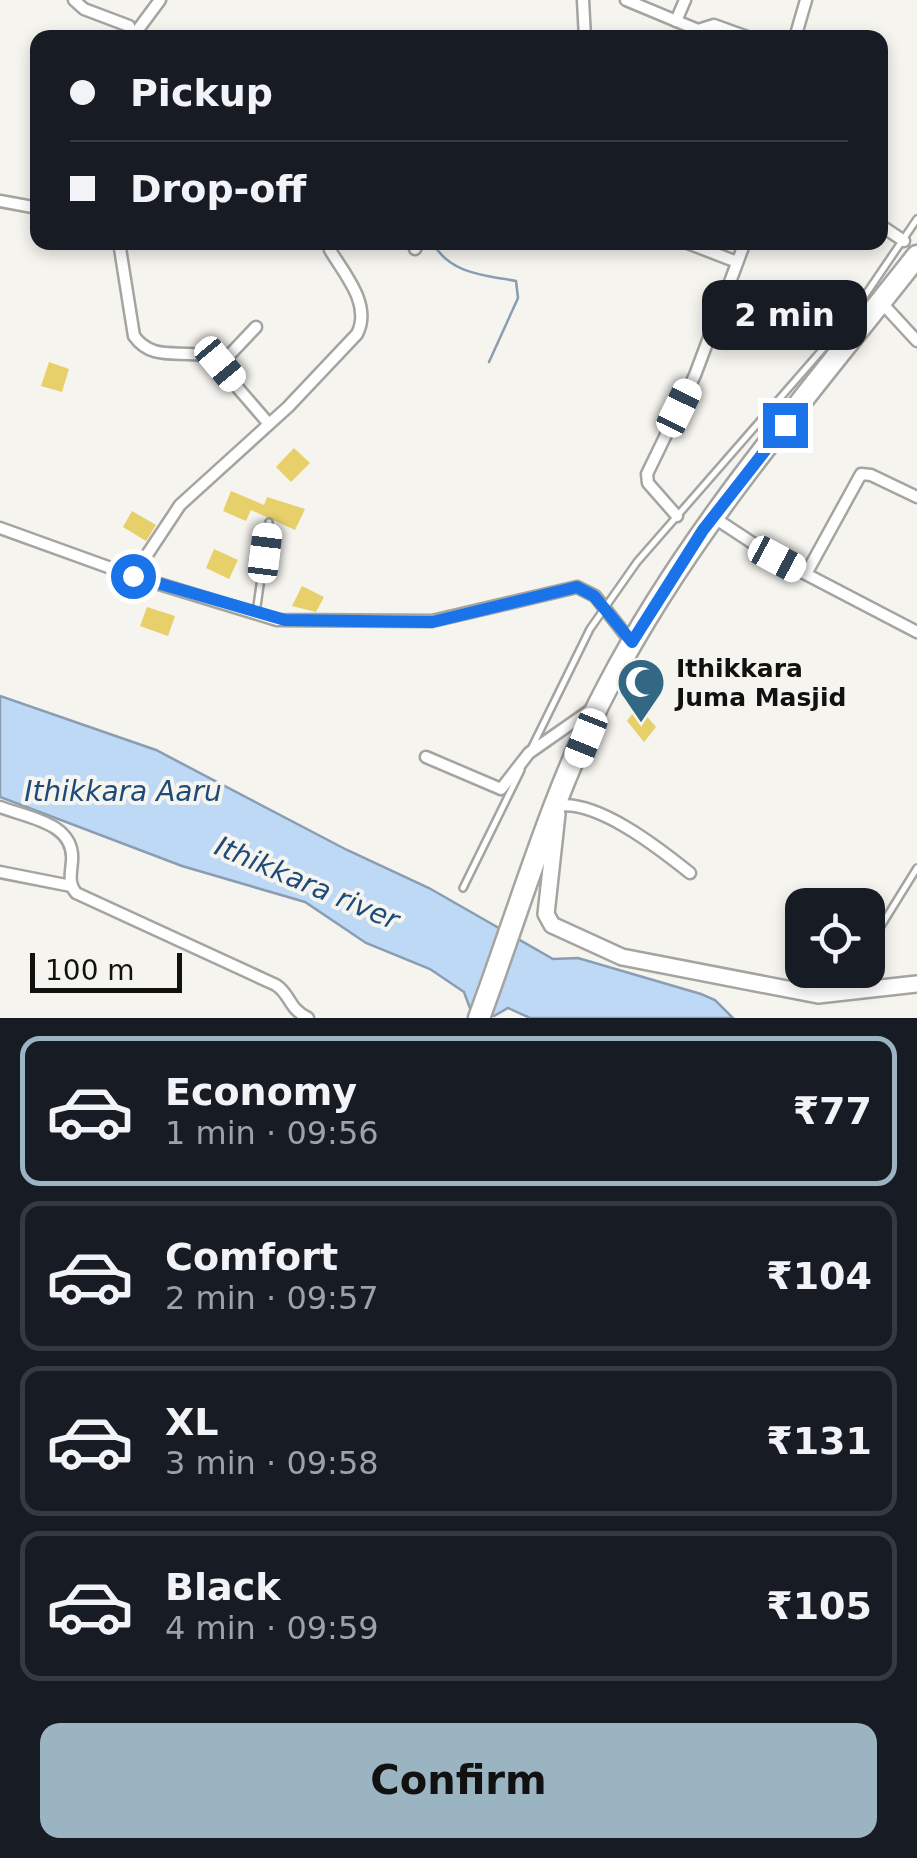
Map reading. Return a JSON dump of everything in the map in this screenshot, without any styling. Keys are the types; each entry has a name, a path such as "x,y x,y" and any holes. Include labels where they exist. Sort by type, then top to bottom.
{"highway":[{"path":"479,1018 558,806 600,704 632,642 713,517 880,302 910,248"}],"main road":[{"path":"558,806 544,903 552,925 622,957 818,996 917,984"}],"street":[{"path":"74,0 131,30"},
{"path":"138,30 160,0"},
{"path":"583,0 585,30"},
{"path":"626,0 698,30 714,25 728,30"},
{"path":"676,21 685,0"},
{"path":"797,30 806,0"},
{"path":"0,201 30,207"},
{"path":"888,232 910,248"},
{"path":"119,250 131,320 142,347 162,354 201,353 220,364 270,424"},
{"path":"133,576 180,505 270,424 352,342 362,325 362,306 330,250"},
{"path":"706,250 737,262"},
{"path":"677,516 648,483 647,474 694,375 742,250"},
{"path":"880,302 917,341"},
{"path":"220,364 256,326"},
{"path":"806,574 861,474 871,474 917,498"},
{"path":"713,517 806,574 917,632"},
{"path":"0,528 133,576 285,620 432,622 572,586 588,591 632,642"},
{"path":"426,757 501,789 530,753 600,704"},
{"path":"558,806 573,803 621,826 652,843 690,874"},
{"path":"0,807 64,832 73,850 70,886"},
{"path":"0,872 70,886 83,896 276,985 284,990 294,1010 308,1018"}],"lane":[{"path":"463,888 590,629 604,608 637,562 910,248 917,218"},
{"path":"256,614 269,522"},
{"path":"885,920 917,868"},
{"path":"848,995 851,988"}],"water":[{"name":"Ithikkara Aaru","path":"0,696 156,750 347,850 429,888 553,959 578,958 701,994 715,1000 733,1018 530,1018 508,1008 494,1016 471,1011 464,992 430,969 366,943 305,902 182,866 0,797"}],"building":[{"path":"49,362 69,369 62,392 41,386"},
{"path":"294,448 310,463 291,482 276,467"},
{"path":"231,491 264,505 267,497 305,509 295,530 251,510 246,521 223,511"},
{"path":"132,511 156,525 146,541 123,527"},
{"path":"214,549 238,560 229,579 206,568"},
{"path":"302,586 324,597 316,612 292,606"},
{"path":"147,607 175,616 168,636 140,626"},
{"name":"Ithikkara Juma Masjid","path":"638,706 656,727 644,742 627,721"}],"waterway":[{"path":"437,250 458,267 516,281 518,298 489,362"}],"place":[{"name":"Ithikkara Juma Masjid","path":"641,724"}],"route":[{"path":"133,576 277,620 432,622 577,587 594,596 632,642 703,530 785,425"}],"water label":[{"name":"Ithikkara river","path":"307,883"}]}
